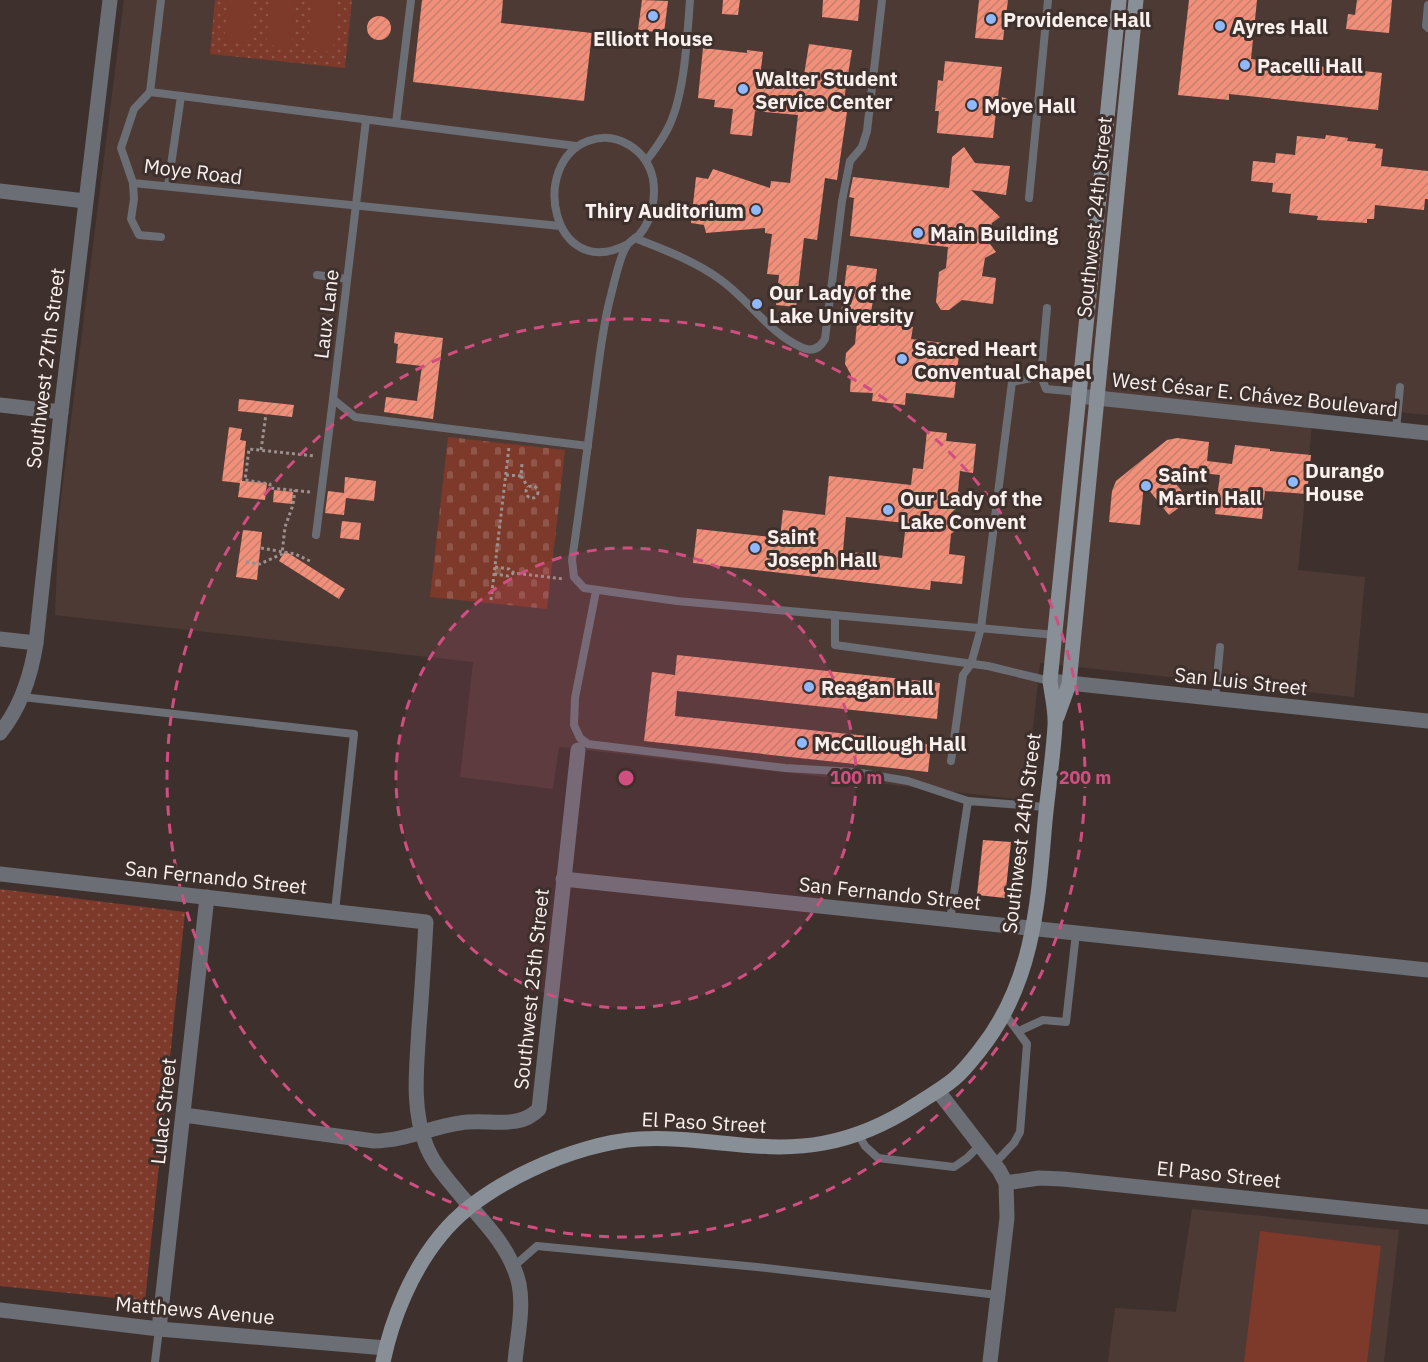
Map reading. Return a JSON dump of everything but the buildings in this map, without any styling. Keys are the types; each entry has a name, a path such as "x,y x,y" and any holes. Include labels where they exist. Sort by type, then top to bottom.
{"main road":[{"name":"Southwest 24th Street","path":"938,1091 956,1077 972,1059 990,1037 1005,1013 1024,965 1034,929 1055,723 1050,681 1119,0"},
{"name":"Southwest 24th Street","path":"1055,723 1069,684 1136,0"},
{"name":"El Paso Street","path":"385,1355 399,1308 420,1266 441,1235 470,1206 540,1166 569,1153 598,1145 639,1139 681,1139 765,1147 822,1144 858,1134 900,1114 938,1091"}],"street":[{"name":"Southwest 27th Street","path":"0,733 22,697 33,667 110,0"},
{"path":"0,191 85,201"},
{"name":"West César E. Chávez Boulevard","path":"1079,394 1097,399 1428,433"},
{"path":"0,405 61,412"},
{"path":"0,639 36,643"},
{"name":"San Luis Street","path":"1050,681 1428,721"},
{"name":"Southwest 25th Street","path":"422,1132 465,1122 517,1123 528,1119 539,1109 579,744"},
{"name":"San Fernando Street","path":"0,874 426,922 416,1075 416,1110 422,1132"},
{"name":"San Fernando Street","path":"563,879 1428,970"},
{"name":"Lulac Street","path":"159,1329 207,897"},
{"path":"938,1091 1006,1183 1007,1218 990,1362"},
{"path":"184,1115 374,1141 389,1141 422,1132 426,1147 442,1173 498,1239 513,1267 519,1286 520,1304 515,1362"},
{"name":"El Paso Street","path":"1006,1183 1039,1178 1063,1179 1428,1217"},
{"name":"Matthews Avenue","path":"0,1310 385,1355"}],"lane":[{"path":"161,0 150,92 576,146"},
{"path":"396,123 411,0"},
{"path":"646,161 668,128 675,110 686,48 690,0"},
{"path":"635,238 675,254 718,278 785,339 809,350 817,349 822,345 825,339 842,201 850,161 862,147 867,131 882,0"},
{"path":"1029,198 1048,0"},
{"path":"1428,5 1426,26 1428,28"},
{"name":"Moye Road","path":"150,92 134,110 121,148 133,183 560,226"},
{"path":"168,186 180,96"},
{"name":"Laux Lane","path":"316,535 366,120"},
{"path":"605,137 624,141 635,148 646,161 653,179 652,207 645,228 635,238 626,245 606,252 592,251 574,243 564,234 555,213 554,192 559,172 566,158 576,146 605,137"},
{"path":"133,183 134,199 131,219 139,235 161,237"},
{"path":"626,245 603,333 572,560 574,577 584,588 677,601 1056,635"},
{"path":"317,275 347,279"},
{"path":"1047,308 1041,376 1046,388 1079,394"},
{"path":"951,761 963,675 971,664 981,628 1012,382 1041,376"},
{"path":"1396,430 1400,387"},
{"path":"333,399 355,417 588,446"},
{"path":"596,591 575,698 574,725 579,744 785,768 855,772 908,782 968,801 1046,807"},
{"path":"835,615 836,645 971,664 1050,681"},
{"path":"1215,699 1220,646"},
{"path":"22,697 354,734 335,911"},
{"path":"950,920 968,801"},
{"path":"1019,1031 1043,1020 1066,1022 1076,933"},
{"path":"994,1164 1014,1143 1020,1132 1027,1044 1005,1013"},
{"path":"858,1134 865,1146 878,1158 954,1167 980,1145"},
{"path":"513,1267 537,1246 757,1267 998,1295"},
{"path":"155,1362 159,1329"}],"path":[{"path":"261,450 266,414"},
{"path":"491,600 509,436"},
{"path":"321,494 270,488 270,484 245,480 249,449 325,458"},
{"path":"522,464 521,476 528,487"},
{"path":"506,475 521,476"},
{"path":"532,486 537,489 536,497 532,499 527,496 528,487 532,486"},
{"path":"246,562 260,564 282,554 285,526 293,505 295,490"},
{"path":"261,548 295,554 312,562"},
{"path":"495,567 509,569 514,573 578,580"},
{"path":"494,574 508,576 514,573"}],"shaded area":[{"name":"Our Lady of the Lake University","path":"124,0 1428,0 1428,415 1314,404 1298,570 1365,577 1354,697 1040,663 1025,800 559,747 553,789 460,777 473,662 55,615 59,515"},
{"path":"1192,1209 1399,1230 1384,1362 1108,1362 1115,1308 1176,1312"}],"green space":[{"path":"215,0 352,0 345,68 210,54"},
{"path":"228,0 254,0 250,44 224,41"},
{"path":"270,0 296,0 291,47 266,45"},
{"path":"312,0 338,0 333,52 307,50"},
{"path":"448,437 565,450 547,609 430,597"},
{"path":"0,889 185,912 145,1301 0,1286"},
{"path":"1260,1231 1381,1246 1367,1362 1244,1362"}],"place":[{"name":"Elliott House","path":"653,16"},
{"name":"Providence Hall","path":"991,19"},
{"name":"Ayres Hall","path":"1220,26"},
{"name":"Pacelli Hall","path":"1245,65"},
{"name":"Walter Student Service Center","path":"743,89"},
{"name":"Moye Hall","path":"972,105"},
{"name":"Thiry Auditorium","path":"756,210"},
{"name":"Main Building","path":"918,233"},
{"name":"Our Lady of the Lake University","path":"757,304"},
{"name":"Sacred Heart Conventual Chapel","path":"902,359"},
{"name":"Durango House","path":"1293,482"},
{"name":"Saint Martin Hall","path":"1146,486"},
{"name":"Our Lady of the Lake Convent","path":"888,510"},
{"name":"Saint Joseph Hall","path":"755,548"},
{"name":"Reagan Hall","path":"809,687"},
{"name":"McCullough Hall","path":"802,743"}]}
